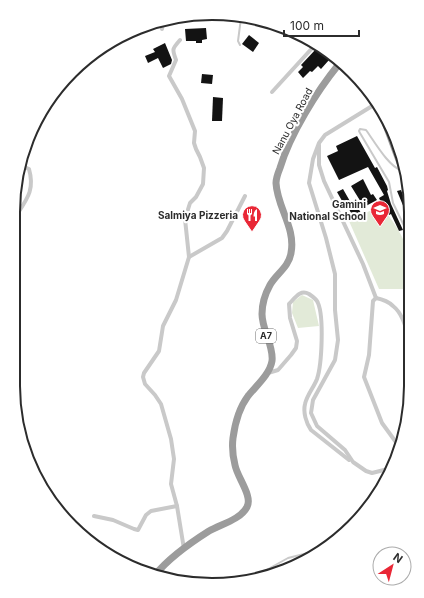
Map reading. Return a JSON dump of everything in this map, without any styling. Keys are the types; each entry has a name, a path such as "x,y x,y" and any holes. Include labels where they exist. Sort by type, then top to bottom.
{"highway":[{"name":"Nanu Oya Road","path":"159,570 209,531 238,516 247,507 249,498 235,466 233,440 236,420 242,405 272,362 272,353 265,333 262,315 264,297 270,284 288,264 291,253 292,235 279,202 276,181 283,156 324,83 337,66"}],"street":[{"path":"180,40 173,48 176,62 169,76 182,99 195,131 194,143 204,168 204,184 196,197 190,203 185,219 189,258 176,300 163,326 159,351 144,373 143,377 145,384 156,395 161,404 170,439 174,459 171,484 177,506 184,550"},
{"path":"272,92 312,48"},
{"path":"353,462 345,450 317,426 311,413 313,400 335,360 338,340 335,310 335,274 326,238 308,183 313,159 319,143 325,135 372,106"},
{"path":"319,143 319,165 324,181 364,264 376,298 394,306 404,323"},
{"path":"20,210 30,195 32,180 29,169 26,168"},
{"path":"189,258 222,238 227,232 245,196"},
{"path":"265,374 278,370 296,348 297,341 290,318 289,304 299,294 304,292 310,294 318,301 321,314 321,361 317,379 305,403 304,410 307,424 311,430 366,470 372,472 385,469"},
{"path":"376,298 373,301 369,355 364,377 382,423 396,442"},
{"path":"94,516 114,520 134,530 138,530 146,515 151,510 177,506"}],"lane":[{"path":"240,23 238,41 240,45"},
{"path":"399,169 391,163 366,130 360,129 360,133 389,182 393,202 404,225"},
{"path":"268,569 288,558 305,554"}],"green space":[{"path":"380,206 391,219 401,234 404,242 404,289 379,289 349,221"},
{"path":"302,295 313,300 319,326 298,328 292,313 293,302"}],"building":[{"path":"206,28 207,39 202,40 202,43 196,43 196,41 186,41 185,29"},
{"path":"249,35 259,43 253,52 242,44"},
{"path":"165,43 172,60 171,64 163,68 158,58 148,63 145,56 155,52 153,49"},
{"path":"315,50 329,60 321,69 318,66 303,78 298,72 303,67 301,65"},
{"path":"202,74 213,75 212,84 201,83"},
{"path":"213,97 223,98 222,121 212,121"},
{"path":"357,136 375,168 377,167 387,186 391,204 403,230 399,231 391,214 389,215 386,209 384,209 379,198 384,195 368,167 339,180 327,156 338,151 336,146"},
{"path":"363,179 371,195 373,194 377,200 364,207 351,186"},
{"path":"343,189 355,210 358,208 361,213 353,217 348,207 346,208 337,192"},
{"path":"401,190 404,197 404,208 397,191"}],"place":[{"name":"Gamini National School","path":"380,227"},
{"name":"Salmiya Pizzeria","path":"252,232"}]}
